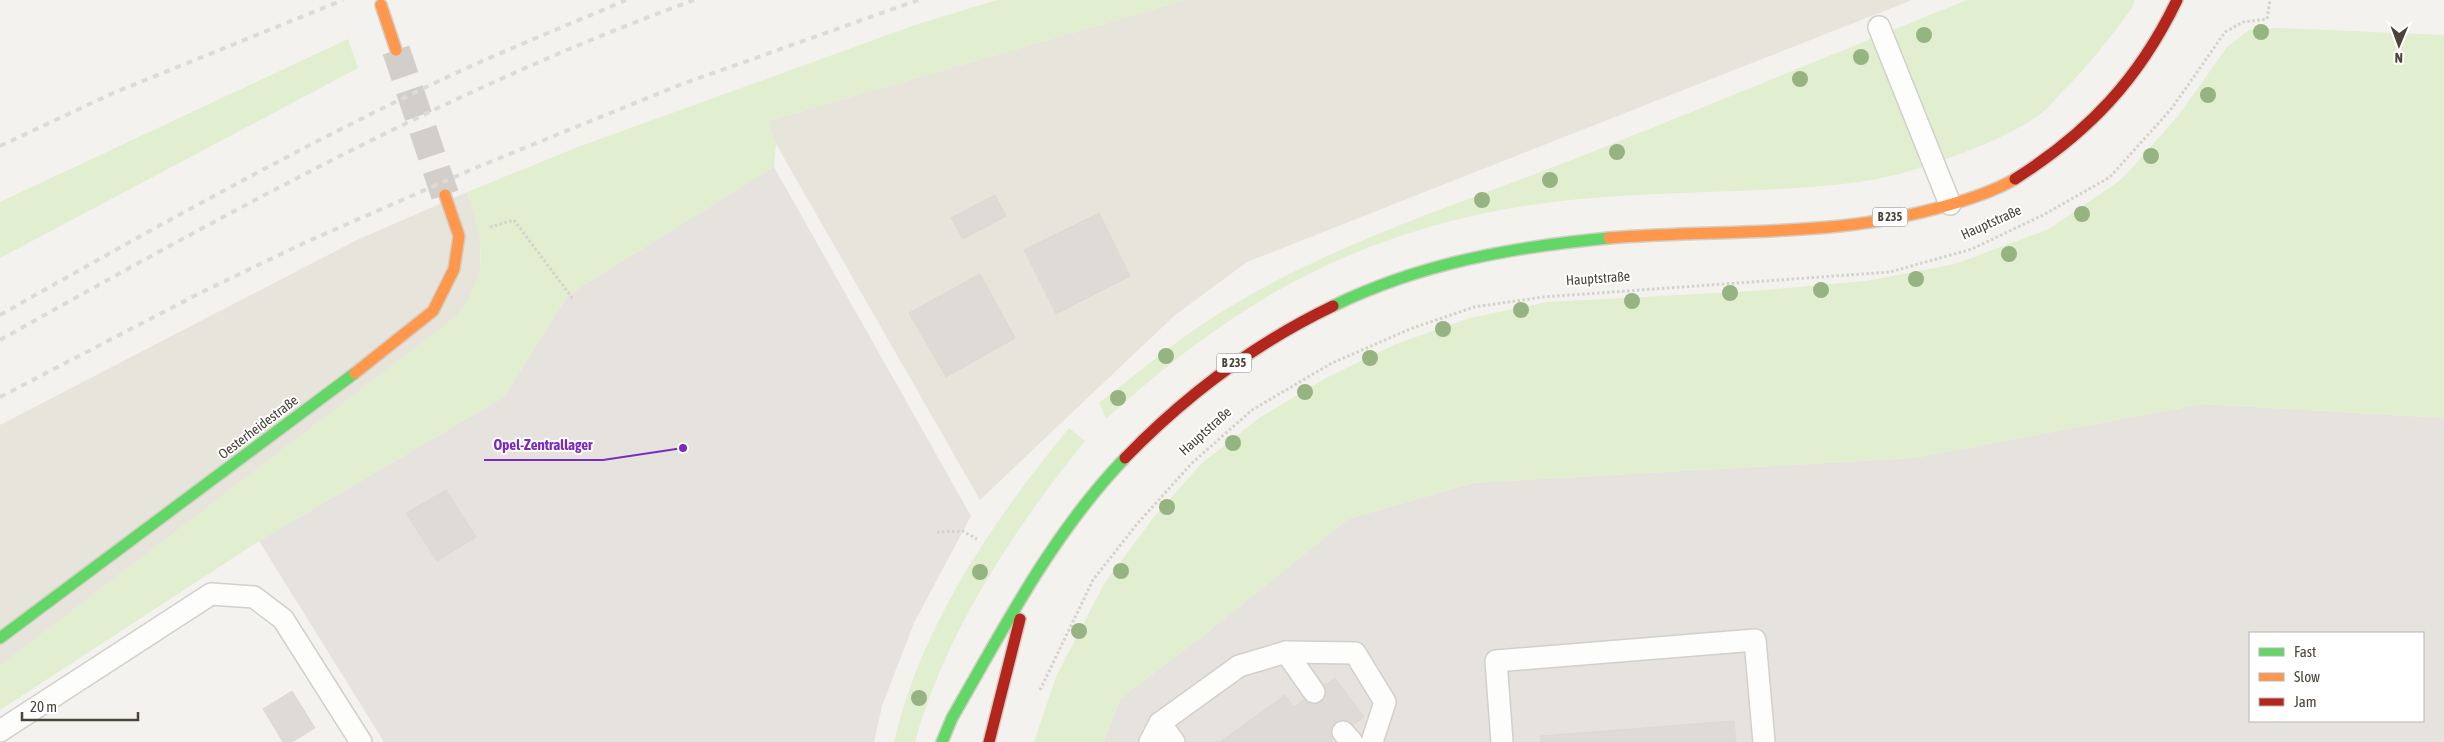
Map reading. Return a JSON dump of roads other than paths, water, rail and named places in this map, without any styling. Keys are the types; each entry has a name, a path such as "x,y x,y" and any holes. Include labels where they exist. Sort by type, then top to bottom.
{"main road":[{"name":"B 235","path":"942,742 952,718 1029,586 1075,517 1153,427 1198,388 1247,354 1300,322 1355,295 1422,270 1475,255 1515,248 1654,234 1832,228 1924,211 1950,204 2012,181 2080,135 2134,79 2165,29 2177,0"},
{"path":"381,5 396,50"},
{"name":"Oesterheidestraße","path":"0,638 366,365 433,312 454,269 458,236 445,195"},
{"name":"B 235","path":"989,742 1029,586"}],"lane":[{"path":"1879,27 1950,204"},
{"path":"0,731 211,594 254,597 284,619 361,742"},
{"path":"1502,742 1496,660 1756,640 1764,742"},
{"path":"1286,652 1314,692"},
{"path":"1150,742 1160,723 1239,666 1286,652 1356,653 1385,702 1372,742"},
{"path":"1160,723 1174,742"}],"tunnel":[{"path":"396,50 445,195"}],"railway":[{"path":"0,146 111,94 343,0"},
{"path":"0,315 164,223 329,135 464,69 626,0"},
{"path":"0,340 255,200 427,113 604,35 694,0"},
{"path":"0,397 200,293 304,243 475,168 677,86 918,0"}],"place":[{"name":"Opel-Zentrallager","path":"683,448"}]}
